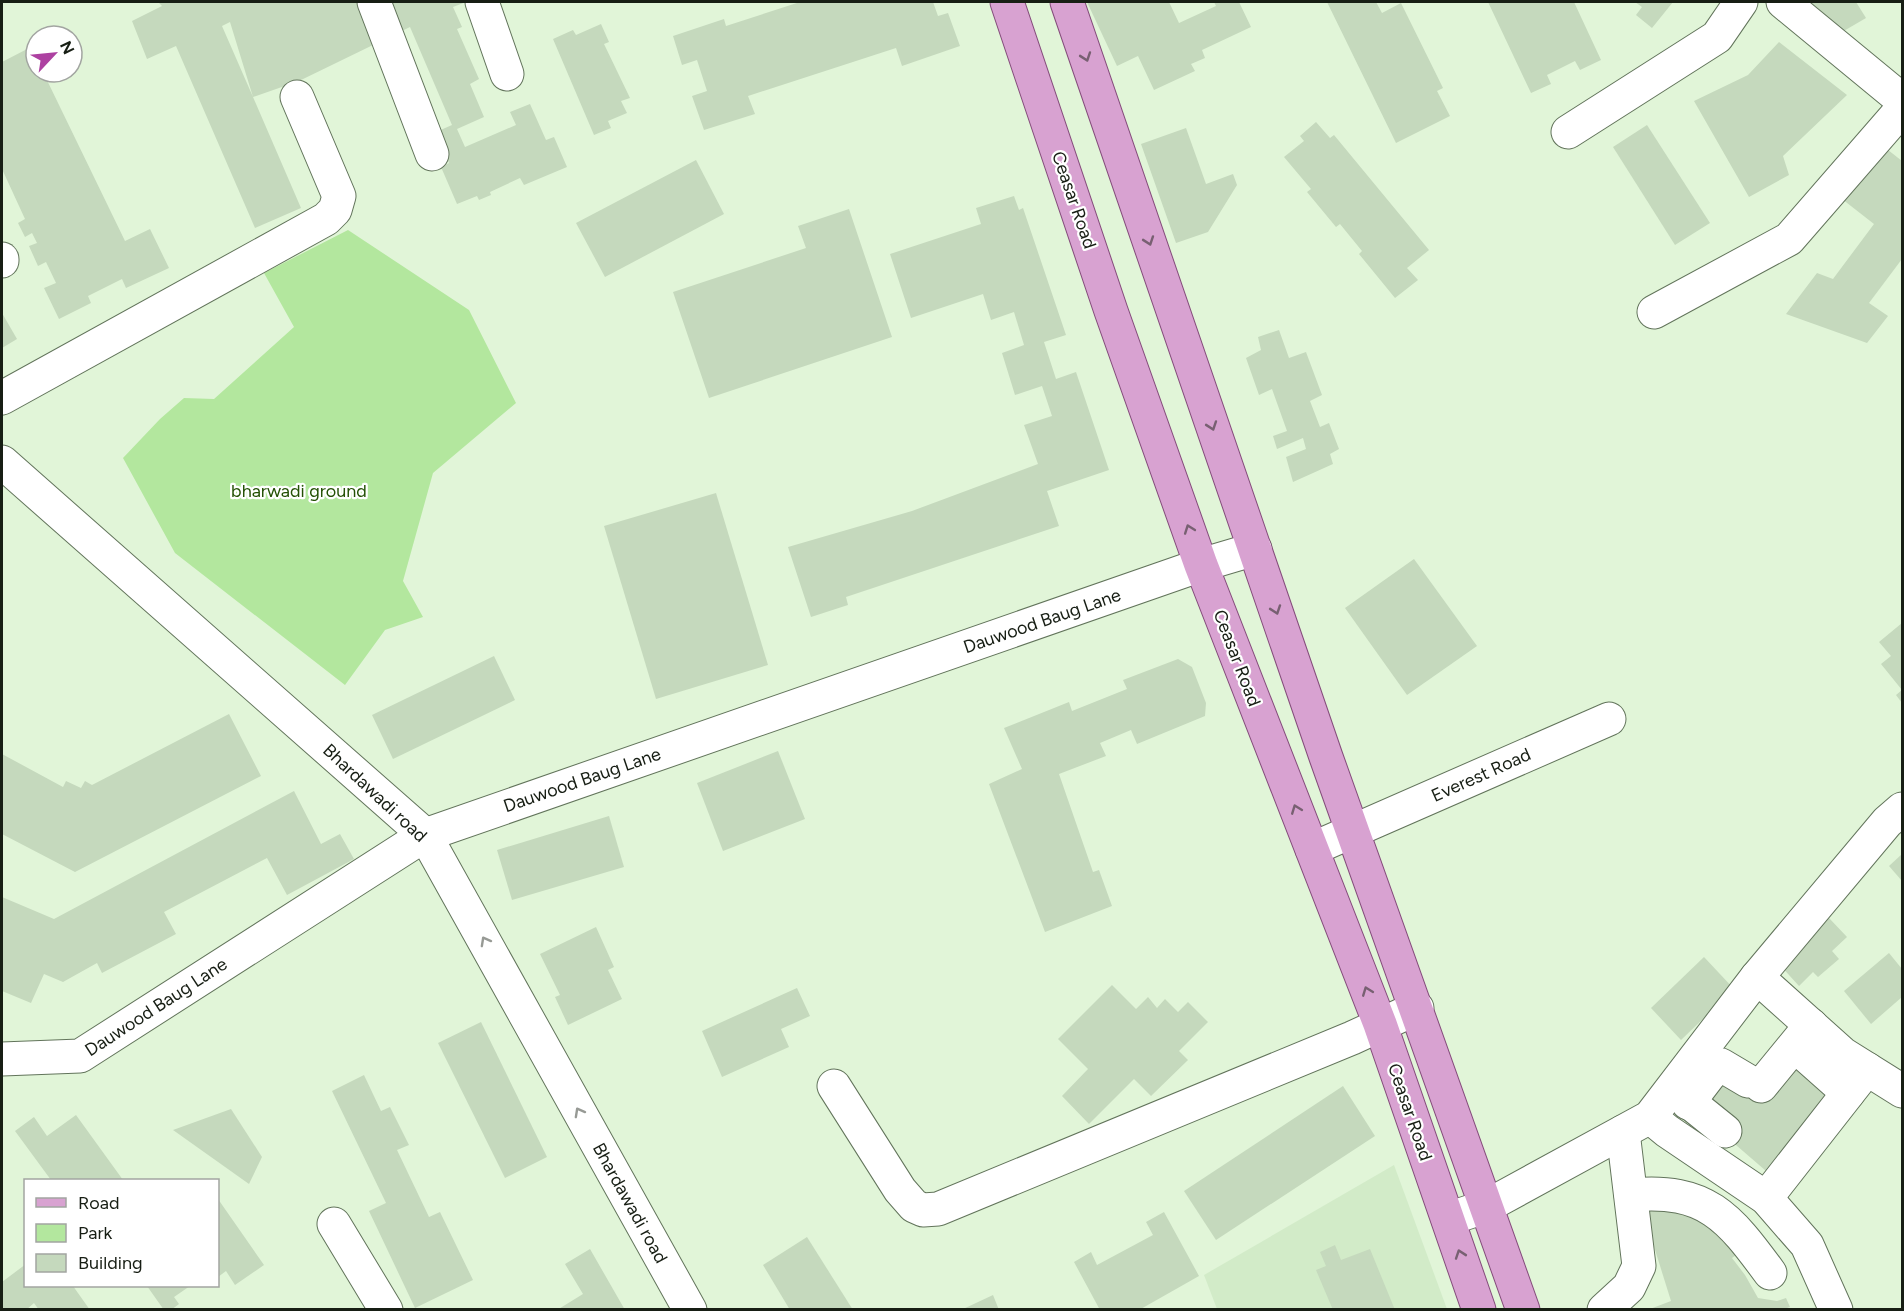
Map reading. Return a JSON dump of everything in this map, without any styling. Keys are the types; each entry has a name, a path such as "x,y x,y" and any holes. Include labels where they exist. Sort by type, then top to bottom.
{"main road":[{"name":"Ceasar Road","path":"1007,2 1111,310 1201,565 1380,1024 1479,1310"},
{"path":"1067,2 1353,831 1523,1310"}],"street":[{"path":"374,2 432,154"},
{"path":"482,2 507,74"},
{"path":"1568,132 1717,37 1741,2"},
{"path":"1783,2 1902,100"},
{"path":"2,398 326,219 335,210 339,196 297,97"},
{"path":"1654,312 1789,239 1855,166 1902,109"},
{"name":"Bhardawadi road","path":"2,462 425,835 690,1310"},
{"name":"Dauwood Baug Lane","path":"2,1059 80,1056 425,835 1201,565 1255,549"},
{"name":"Everest Road","path":"1312,849 1609,719"},
{"path":"1604,1310 1629,1287 1639,1266 1631,1195 1646,1127 1757,977 1887,822 1902,809"},
{"path":"1757,977 1803,1035 1843,1054 1858,1081 1902,1091"},
{"path":"834,1086 900,1190 914,1206 923,1210 938,1209 1352,1038 1417,1008"},
{"path":"1448,1219 1487,1206 1646,1127 1689,1102 1714,1069 1721,1065 1754,1084 1803,1035"},
{"path":"1766,1198 1858,1081"},
{"path":"1689,1102 1725,1131"},
{"path":"1646,1127 1766,1198 1807,1245 1836,1310"},
{"path":"1631,1195 1683,1197 1710,1207 1742,1234 1770,1273"},
{"path":"334,1224 386,1310"}],"shaded area":[{"path":"1394,1165 1447,1309 1217,1309 1204,1275"}],"green space":[{"name":"bharwadi ground","path":"348,230 469,310 516,403 433,473 403,581 423,617 385,630 345,685 175,553 123,458 160,419 184,398 214,399 294,327 264,273"}],"building":[{"path":"158,2 466,2 453,7 462,27 457,29 479,79 470,84 484,117 457,129 465,147 516,125 510,112 530,104 546,140 554,137 567,167 524,185 520,178 490,192 491,195 479,200 477,196 457,204 441,167 449,163 436,132 452,125 410,27 299,81 253,97 301,208 255,228 176,46 147,59 132,21 162,6","holes":["230,22 253,97 222,26"]},
{"path":"800,2 933,2 938,16 948,13 960,46 902,66 896,48 748,96 755,114 704,130 692,96 707,91 697,60 682,65 673,36 724,19 726,26"},
{"path":"1087,2 1169,2 1179,23 1216,6 1214,2 1239,2 1251,27 1202,50 1205,58 1191,64 1195,71 1154,90 1138,56 1117,66"},
{"path":"1327,2 1376,2 1382,13 1401,3 1443,88 1437,91 1450,116 1396,143"},
{"path":"1488,2 1574,2 1601,60 1580,70 1575,61 1547,75 1551,84 1531,93"},
{"path":"1635,2 1673,2 1652,28 1636,15 1642,7"},
{"path":"1809,2 1856,2 1866,18 1830,39"},
{"path":"601,24 609,42 604,44 630,98 621,101 627,113 608,121 611,128 594,135 553,39 573,30 576,35"},
{"path":"1779,42 1847,95 1783,156 1789,175 1749,197 1694,101 1748,75"},
{"path":"24,51 24,84 49,84 125,241 150,229 169,268 126,288 122,279 88,296 91,303 59,319 44,288 56,283 46,262 38,266 29,246 37,243 32,233 25,237 18,223 25,219 2,169 2,62"},
{"path":"1316,122 1330,138 1334,135 1429,250 1407,268 1418,280 1395,298 1359,254 1362,251 1340,224 1336,227 1307,192 1311,189 1284,157 1304,141 1300,136"},
{"path":"1647,125 1710,223 1675,245 1613,147"},
{"path":"1186,128 1206,184 1233,174 1237,185 1208,232 1176,243 1141,144"},
{"path":"1883,146 1902,161 1902,259 1869,303 1888,316 1867,343 1786,314 1817,273 1833,279 1874,224 1842,199"},
{"path":"696,160 724,214 605,277 576,223"},
{"path":"1014,196 1019,210 1023,208 1066,335 1044,342 1056,379 1076,372 1109,470 1047,491 1059,526 846,597 848,605 811,617 788,547 912,511 1038,464 1024,425 1052,416 1042,386 1015,395 1002,353 1024,345 1014,312 991,320 983,294 911,318 890,254 981,224 976,208"},
{"path":"849,209 892,337 709,398 673,292 806,248 798,226"},
{"path":"2,313 17,339 2,348"},
{"path":"1279,330 1289,358 1306,352 1322,395 1310,401 1320,427 1329,423 1339,449 1330,454 1333,464 1293,482 1286,457 1306,449 1303,438 1277,449 1273,436 1287,431 1272,389 1259,395 1246,358 1261,350 1258,337"},
{"path":"716,493 768,665 656,699 604,526"},
{"path":"1414,559 1477,646 1407,695 1345,608"},
{"path":"1902,623 1902,690 1881,664 1891,656 1879,642"},
{"path":"494,656 515,700 393,759 372,715"},
{"path":"1178,659 1192,667 1206,703 1205,716 1137,744 1131,730 1100,743 1106,756 1059,774 1093,872 1099,870 1112,906 1045,932 989,784 1022,769 1004,728 1069,702 1072,711 1127,689 1123,680"},
{"path":"1902,690 1902,703 1896,695"},
{"path":"229,714 261,776 75,872 2,834 2,754 63,787 66,781 81,788 85,781 92,785"},
{"path":"778,751 805,819 723,851 697,783"},
{"path":"294,791 321,844 340,834 354,859 287,895 267,858 164,912 176,934 102,973 97,963 63,982 44,974 31,1003 2,991 2,897 54,919"},
{"path":"609,816 624,867 512,900 497,850"},
{"path":"1902,854 1902,881 1889,866"},
{"path":"1829,918 1847,937 1832,951 1839,959 1818,977 1813,972 1799,986 1779,964"},
{"path":"596,927 614,967 608,970 622,999 568,1025 555,997 560,995 540,954"},
{"path":"1889,953 1902,969 1902,997 1871,1024 1844,991"},
{"path":"1704,957 1734,989 1681,1040 1651,1008"},
{"path":"1112,985 1136,1009 1148,997 1157,1008 1165,999 1178,1012 1188,1002 1208,1022 1179,1051 1188,1060 1151,1096 1134,1079 1089,1124 1062,1096 1088,1069 1058,1039"},
{"path":"797,988 810,1016 781,1029 789,1047 722,1077 702,1031"},
{"path":"481,1022 547,1157 505,1178 438,1043"},
{"path":"1795,1059 1840,1101 1773,1177 1729,1139 1704,1099 1726,1072 1778,1080"},
{"path":"364,1075 381,1111 390,1107 409,1145 397,1150 429,1217 440,1212 473,1280 415,1308 369,1211 386,1203 332,1091"},
{"path":"1343,1086 1375,1136 1216,1240 1184,1191"},
{"path":"231,1109 262,1157 249,1184 173,1130"},
{"path":"76,1115 122,1179 50,1179 15,1131 34,1117 47,1136"},
{"path":"1647,1198 1685,1207 1743,1250 1732,1258 1758,1298 1777,1301 1786,1298 1790,1307 1784,1309 1650,1309 1671,1301 1651,1237"},
{"path":"219,1200 264,1265 235,1285 226,1271 219,1276"},
{"path":"1164,1212 1199,1276 1139,1310 1100,1310 1074,1262 1091,1252 1097,1265 1153,1235 1146,1222"},
{"path":"807,1237 853,1310 790,1310 763,1265"},
{"path":"1335,1245 1341,1260 1370,1249 1395,1310 1333,1310 1316,1270 1326,1266 1320,1252"},
{"path":"590,1249 625,1310 557,1310 583,1294 565,1264"},
{"path":"24,1266 24,1287 74,1287 90,1310 39,1310 34,1303 26,1310 2,1310 2,1282"},
{"path":"148,1287 189,1287 174,1297 179,1304 171,1310 164,1310"},
{"path":"993,1295 999,1310 961,1310"}]}
